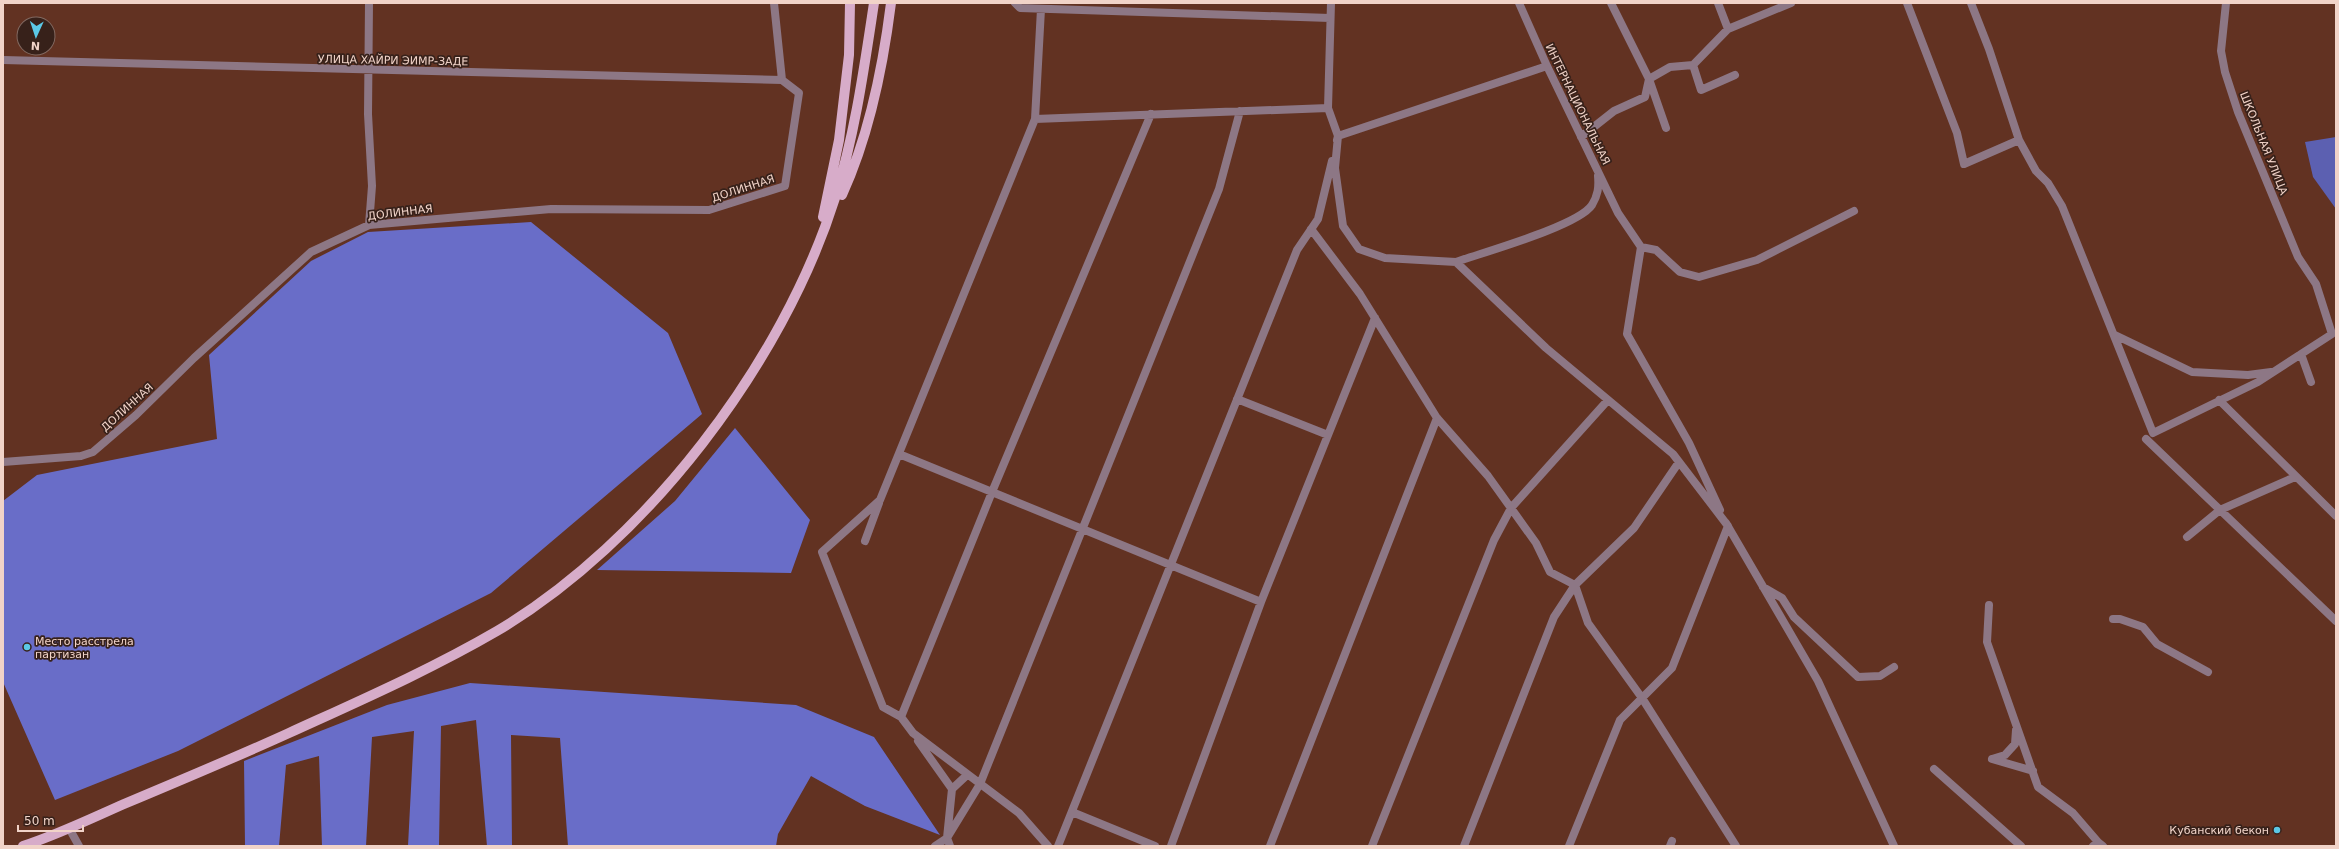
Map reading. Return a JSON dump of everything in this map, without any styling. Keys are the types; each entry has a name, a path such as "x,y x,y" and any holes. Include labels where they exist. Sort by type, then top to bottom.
{"main road":[{"path":"819,240 839,140 849,56 850,3"},
{"path":"868,3 868,46"},
{"path":"819,240 833,202 854,128 874,3"},
{"path":"22,846 69,828 254,749 411,677 498,630 548,596 611,544 689,459 744,386 770,345 819,240 843,193 864,137 887,35 891,3"}],"street":[{"path":"369,3 367,70 372,186 369,225"},
{"path":"774,3 782,80"},
{"path":"1015,3 1020,8 1330,18"},
{"path":"1331,3 1328,108 1338,136 1335,168 1343,226 1359,249 1385,258 1456,262 1569,222 1591,206 1599,190 1598,171"},
{"name":"ИНТЕРНАЦИОНАЛЬНАЯ","path":"1519,3 1547,66 1618,213 1641,247"},
{"path":"1611,3 1649,79 1666,128"},
{"path":"1718,3 1728,29"},
{"path":"1581,137 1614,111 1645,97 1649,79 1670,67 1693,65 1728,29 1790,3"},
{"path":"1907,3 1957,133 1964,164 2019,140"},
{"path":"1971,3 1989,49 2019,140 2036,171 2048,183 2062,206 2154,433 2258,382 2300,354 2311,382"},
{"name":"ШКОЛЬНАЯ УЛИЦА","path":"2226,3 2221,51 2225,72 2238,112 2298,257 2316,284 2332,334 2300,354"},
{"path":"865,541 880,500 1035,119 1041,9"},
{"name":"УЛИЦА ХАЙРИ ЭИМР-ЗАДЕ","path":"3,60 782,80"},
{"path":"1693,65 1701,90 1735,75"},
{"path":"1338,136 1547,66"},
{"name":"ДОЛИННАЯ","path":"3,462 81,456 93,452 136,415 194,358 311,252 369,225 551,209 709,210 785,186 800,93 782,80"},
{"path":"1035,119 1328,108"},
{"path":"935,846 947,838 980,784 1219,189 1240,111"},
{"path":"901,717 992,492 1151,114"},
{"path":"1058,846 1297,250 1318,219 1338,136"},
{"path":"1854,211 1757,260 1699,277 1680,272 1656,250 1641,247 1627,334 1689,443 1728,526 1818,681 1894,846"},
{"path":"1311,229 1360,294 1437,418 1488,476 1536,543 1550,572 1575,585 1588,623 1642,698 1736,846"},
{"path":"1456,262 1546,348 1673,454 1728,526"},
{"path":"1171,846 1261,602 1375,318"},
{"path":"2114,335 2192,372 2248,374 2273,372"},
{"path":"1237,399 1328,435"},
{"path":"1372,846 1494,540 1511,508 1608,400"},
{"path":"2219,400 2336,516"},
{"path":"1270,846 1437,418"},
{"path":"2146,439 2336,621"},
{"path":"899,454 1261,602"},
{"path":"1464,846 1554,617 1575,585 1634,528 1679,462"},
{"path":"2187,537 2220,510 2295,477"},
{"path":"880,500 822,552 883,707 901,717 913,733 1019,813 1048,846"},
{"path":"1569,846 1620,720 1672,668 1728,526"},
{"path":"1763,586 1782,598 1794,617 1858,677 1880,676 1894,667"},
{"path":"1989,605 1987,642 2038,787 2073,813 2098,845"},
{"path":"2113,619 2120,619 2143,627 2157,644 2208,672"},
{"path":"901,717 952,789 947,838 950,846"},
{"path":"2016,725 2015,744 2005,755 1992,759 2033,771"},
{"path":"1934,769 2021,846"},
{"path":"952,789 967,775"},
{"path":"1072,812 1155,846"},
{"path":"69,828 79,846"}],"shaded area":[{"path":"2336,137 2336,209 2313,177 2305,142"},
{"path":"531,222 668,333 702,414 491,593 178,751 55,800 3,682 3,501 37,475 217,439 209,355 311,261 368,232"},
{"path":"735,428 810,520 791,573 597,570 675,501"},
{"path":"470,683 796,705 874,737 940,835 865,806 811,776 778,834 776,846 568,846 560,738 511,735 512,846 487,846 476,720 441,726 439,846 408,846 414,731 372,737 366,846 322,846 319,756 286,765 279,846 245,846 244,761 387,705"}],"place":[{"name":"Место расстрела партизан","path":"27,647"},
{"name":"Кубанский бекон","path":"2277,830"}]}
